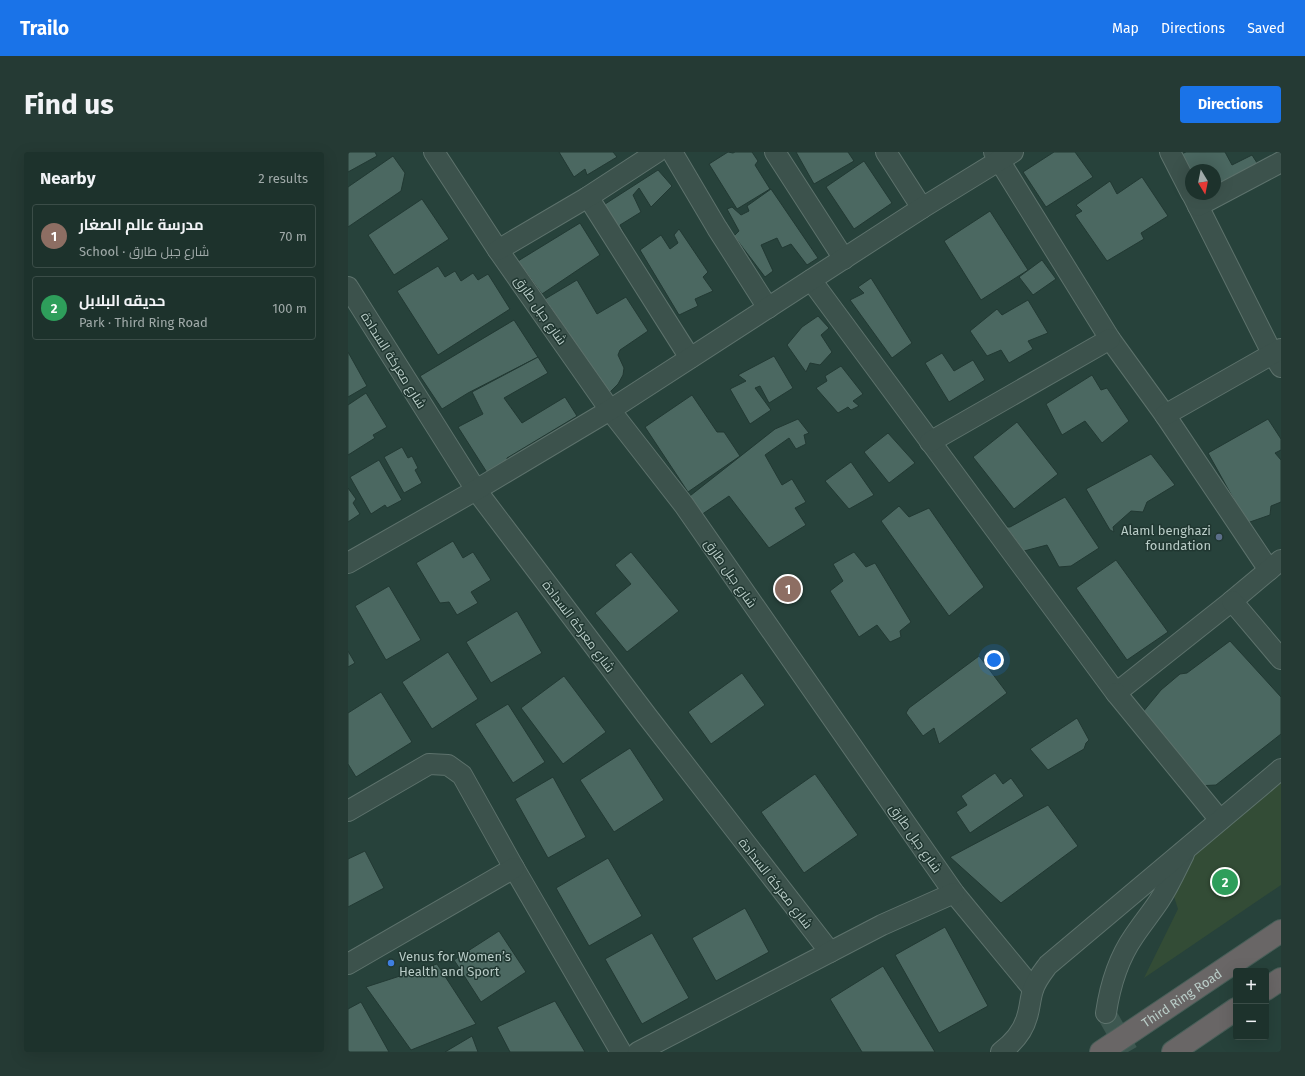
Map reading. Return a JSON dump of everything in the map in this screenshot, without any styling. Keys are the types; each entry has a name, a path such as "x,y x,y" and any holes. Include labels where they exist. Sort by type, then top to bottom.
{"highway":[{"name":"Third Ring Road","path":"1102,1052 1281,931"},
{"path":"1269,987 1281,979"},
{"path":"1173,1052 1233,1011"}],"street":[{"name":"شارع جبل طارق","path":"434,152 498,250 610,410 684,506 954,892 1033,989"},
{"path":"498,250 588,197 657,152"},
{"path":"672,152 717,228 768,308"},
{"path":"775,152 844,258"},
{"path":"886,152 922,208"},
{"path":"1170,152 1185,182"},
{"path":"348,563 476,490 610,410 1002,155 1110,339 1164,415 1275,565 1116,693"},
{"path":"1221,187 1281,162"},
{"path":"588,197 690,358"},
{"path":"1164,415 1278,357 1194,200"},
{"path":"811,280 1116,693 1220,820"},
{"name":"شارع معركة السدادة","path":"348,287 476,490 647,716 830,952"},
{"path":"930,442 1110,339"},
{"path":"1232,601 1281,659"},
{"path":"348,811 429,764 448,765 462,775 621,1052"},
{"path":"1001,1052 1011,1044 1022,1029 1027,1019 1033,989 1039,976 1057,956 1281,769"},
{"path":"1106,1013 1109,993 1123,954 1160,899 1189,846"},
{"path":"348,964 514,868"},
{"path":"638,1052 882,925 954,892"}],"green space":[{"path":"1281,782 1281,885 1144,978 1178,909 1168,878"}],"building":[{"path":"348,152 375,152 377,156 348,172"},
{"path":"559,152 613,152 617,157 587,175 585,169 574,177"},
{"path":"728,152 752,152 758,161 755,165 770,189 737,209 709,164"},
{"path":"796,152 848,152 854,161 814,184"},
{"path":"1054,152 1075,152 1093,177 1046,207 1023,172"},
{"path":"1186,152 1225,152 1232,165 1252,155 1259,166 1221,185 1221,164 1186,164 1181,154"},
{"path":"393,156 405,173 401,191 348,227 348,187"},
{"path":"864,161 892,203 854,229 826,187"},
{"path":"658,170 672,186 651,207 639,188 633,195 641,212 620,225 624,233 620,239 602,206"},
{"path":"1142,177 1168,216 1141,233 1144,239 1107,261 1075,215 1082,211 1076,205 1110,181 1117,194"},
{"path":"771,189 818,258 807,265 791,244 782,248 777,238 761,245 773,271 765,277 734,236 739,231 727,209 732,207 741,215 749,211 747,206"},
{"path":"422,199 449,239 394,275 368,235"},
{"path":"990,211 1028,270 981,300 944,241"},
{"path":"580,223 600,255 542,294 518,261"},
{"path":"679,229 708,272 703,277 713,291 695,299 698,306 679,315 640,250 661,235 670,249 678,243 674,235"},
{"path":"1042,260 1056,279 1033,295 1019,277"},
{"path":"438,266 445,277 455,271 461,281 473,273 478,280 488,274 510,309 438,355 397,291"},
{"path":"871,278 912,343 892,358 850,300 864,293 858,287"},
{"path":"577,280 597,314 626,297 648,331 620,350 618,355 624,368 623,375 618,384 609,393 545,299"},
{"path":"1028,300 1048,333 1028,341 1033,349 1009,363 1001,350 987,356 970,331 997,309 1002,315"},
{"path":"818,316 829,328 821,335 832,352 820,365 810,363 806,372 787,345 802,327"},
{"path":"514,320 538,357 468,393 442,409 420,376"},
{"path":"348,352 367,386 348,397"},
{"path":"942,353 954,371 973,360 985,380 949,402 925,363"},
{"path":"774,356 793,388 769,403 760,386 755,388 771,410 750,424 730,389 746,381 738,375"},
{"path":"538,357 548,373 504,398 522,423 565,397 577,416 507,458 507,465 488,474 458,427 483,414 472,392"},
{"path":"841,366 863,394 853,401 859,406 851,410 848,407 838,413 816,388 827,381 825,376"},
{"path":"1092,375 1101,390 1107,388 1129,421 1102,443 1085,421 1062,435 1046,404"},
{"path":"366,393 387,427 373,435 375,438 348,455 348,405"},
{"path":"692,395 717,432 724,432 740,456 688,492 645,427"},
{"path":"798,419 809,433 804,435 806,444 796,449 789,438 765,455 782,485 792,479 806,502 795,508 806,525 769,548 729,496 701,515 686,499 775,429"},
{"path":"1268,419 1281,439 1281,450 1275,453 1281,460 1281,502 1271,506 1270,515 1247,523 1208,453"},
{"path":"1017,422 1058,474 1014,509 973,457"},
{"path":"888,433 915,463 889,483 864,452"},
{"path":"402,447 408,458 412,456 418,468 415,470 422,483 404,493 384,457"},
{"path":"1151,454 1175,485 1147,502 1143,512 1131,511 1113,527 1114,532 1110,530 1086,489"},
{"path":"379,460 402,500 387,508 385,505 371,514 350,477"},
{"path":"851,462 874,495 849,509 825,481"},
{"path":"348,488 356,499 353,503 360,514 348,522"},
{"path":"1065,497 1099,548 1071,566 1059,567 1047,545 1024,551 1006,527 1010,527"},
{"path":"899,506 909,517 929,508 984,587 949,616 881,521"},
{"path":"453,541 463,558 473,552 491,580 471,592 478,603 457,615 449,602 440,603 416,563"},
{"path":"631,552 679,611 627,652 595,613 631,584 615,565"},
{"path":"854,552 866,567 875,563 911,622 900,631 901,637 890,642 877,625 859,637 830,591 843,581 833,564"},
{"path":"1116,560 1168,632 1127,660 1076,588"},
{"path":"389,586 421,640 386,660 355,606"},
{"path":"517,611 542,653 491,683 466,642"},
{"path":"1230,641 1281,697 1281,734 1216,785 1196,786 1137,719 1161,690 1180,674 1187,673"},
{"path":"348,651 355,663 348,667"},
{"path":"448,652 478,699 432,729 402,682"},
{"path":"979,656 1007,693 939,744 934,728 923,736 906,713 909,708"},
{"path":"742,673 765,705 711,744 688,712"},
{"path":"564,676 606,732 563,764 521,708"},
{"path":"381,692 412,742 356,777 348,764 348,713"},
{"path":"508,704 545,762 513,783 475,724"},
{"path":"1077,718 1089,740 1084,749 1048,770 1030,749"},
{"path":"630,748 664,800 614,832 580,780"},
{"path":"995,773 1003,784 1011,778 1024,796 970,833 956,812 967,805 961,796"},
{"path":"815,774 858,835 804,873 761,812"},
{"path":"553,777 586,837 548,858 515,799"},
{"path":"1048,805 1078,846 1001,903 950,857"},
{"path":"365,851 384,888 348,907 348,859"},
{"path":"608,858 642,916 589,946 556,888"},
{"path":"745,908 769,952 716,981 692,938"},
{"path":"945,927 988,1006 939,1033 895,955"},
{"path":"499,931 526,972 481,1002 454,960"},
{"path":"652,933 689,998 642,1024 605,959"},
{"path":"437,964 476,1024 411,1050 366,987"},
{"path":"883,966 935,1052 862,1052 830,999"},
{"path":"555,1001 585,1052 510,1052 497,1027"},
{"path":"361,1002 389,1052 348,1052 348,1009"},
{"path":"472,1036 478,1052 445,1052"}],"tunnel":[{"path":"1106,1013 1128,1052"}],"place":[{"name":"Alaml benghazi foundation","path":"1219,537"},
{"name":"مدرسة عالم الصغار","path":"788,589"},
{"name":"حديقه البلابل","path":"1225,882"},
{"name":"Venus for Women’s Health and Sport","path":"391,963"}]}
